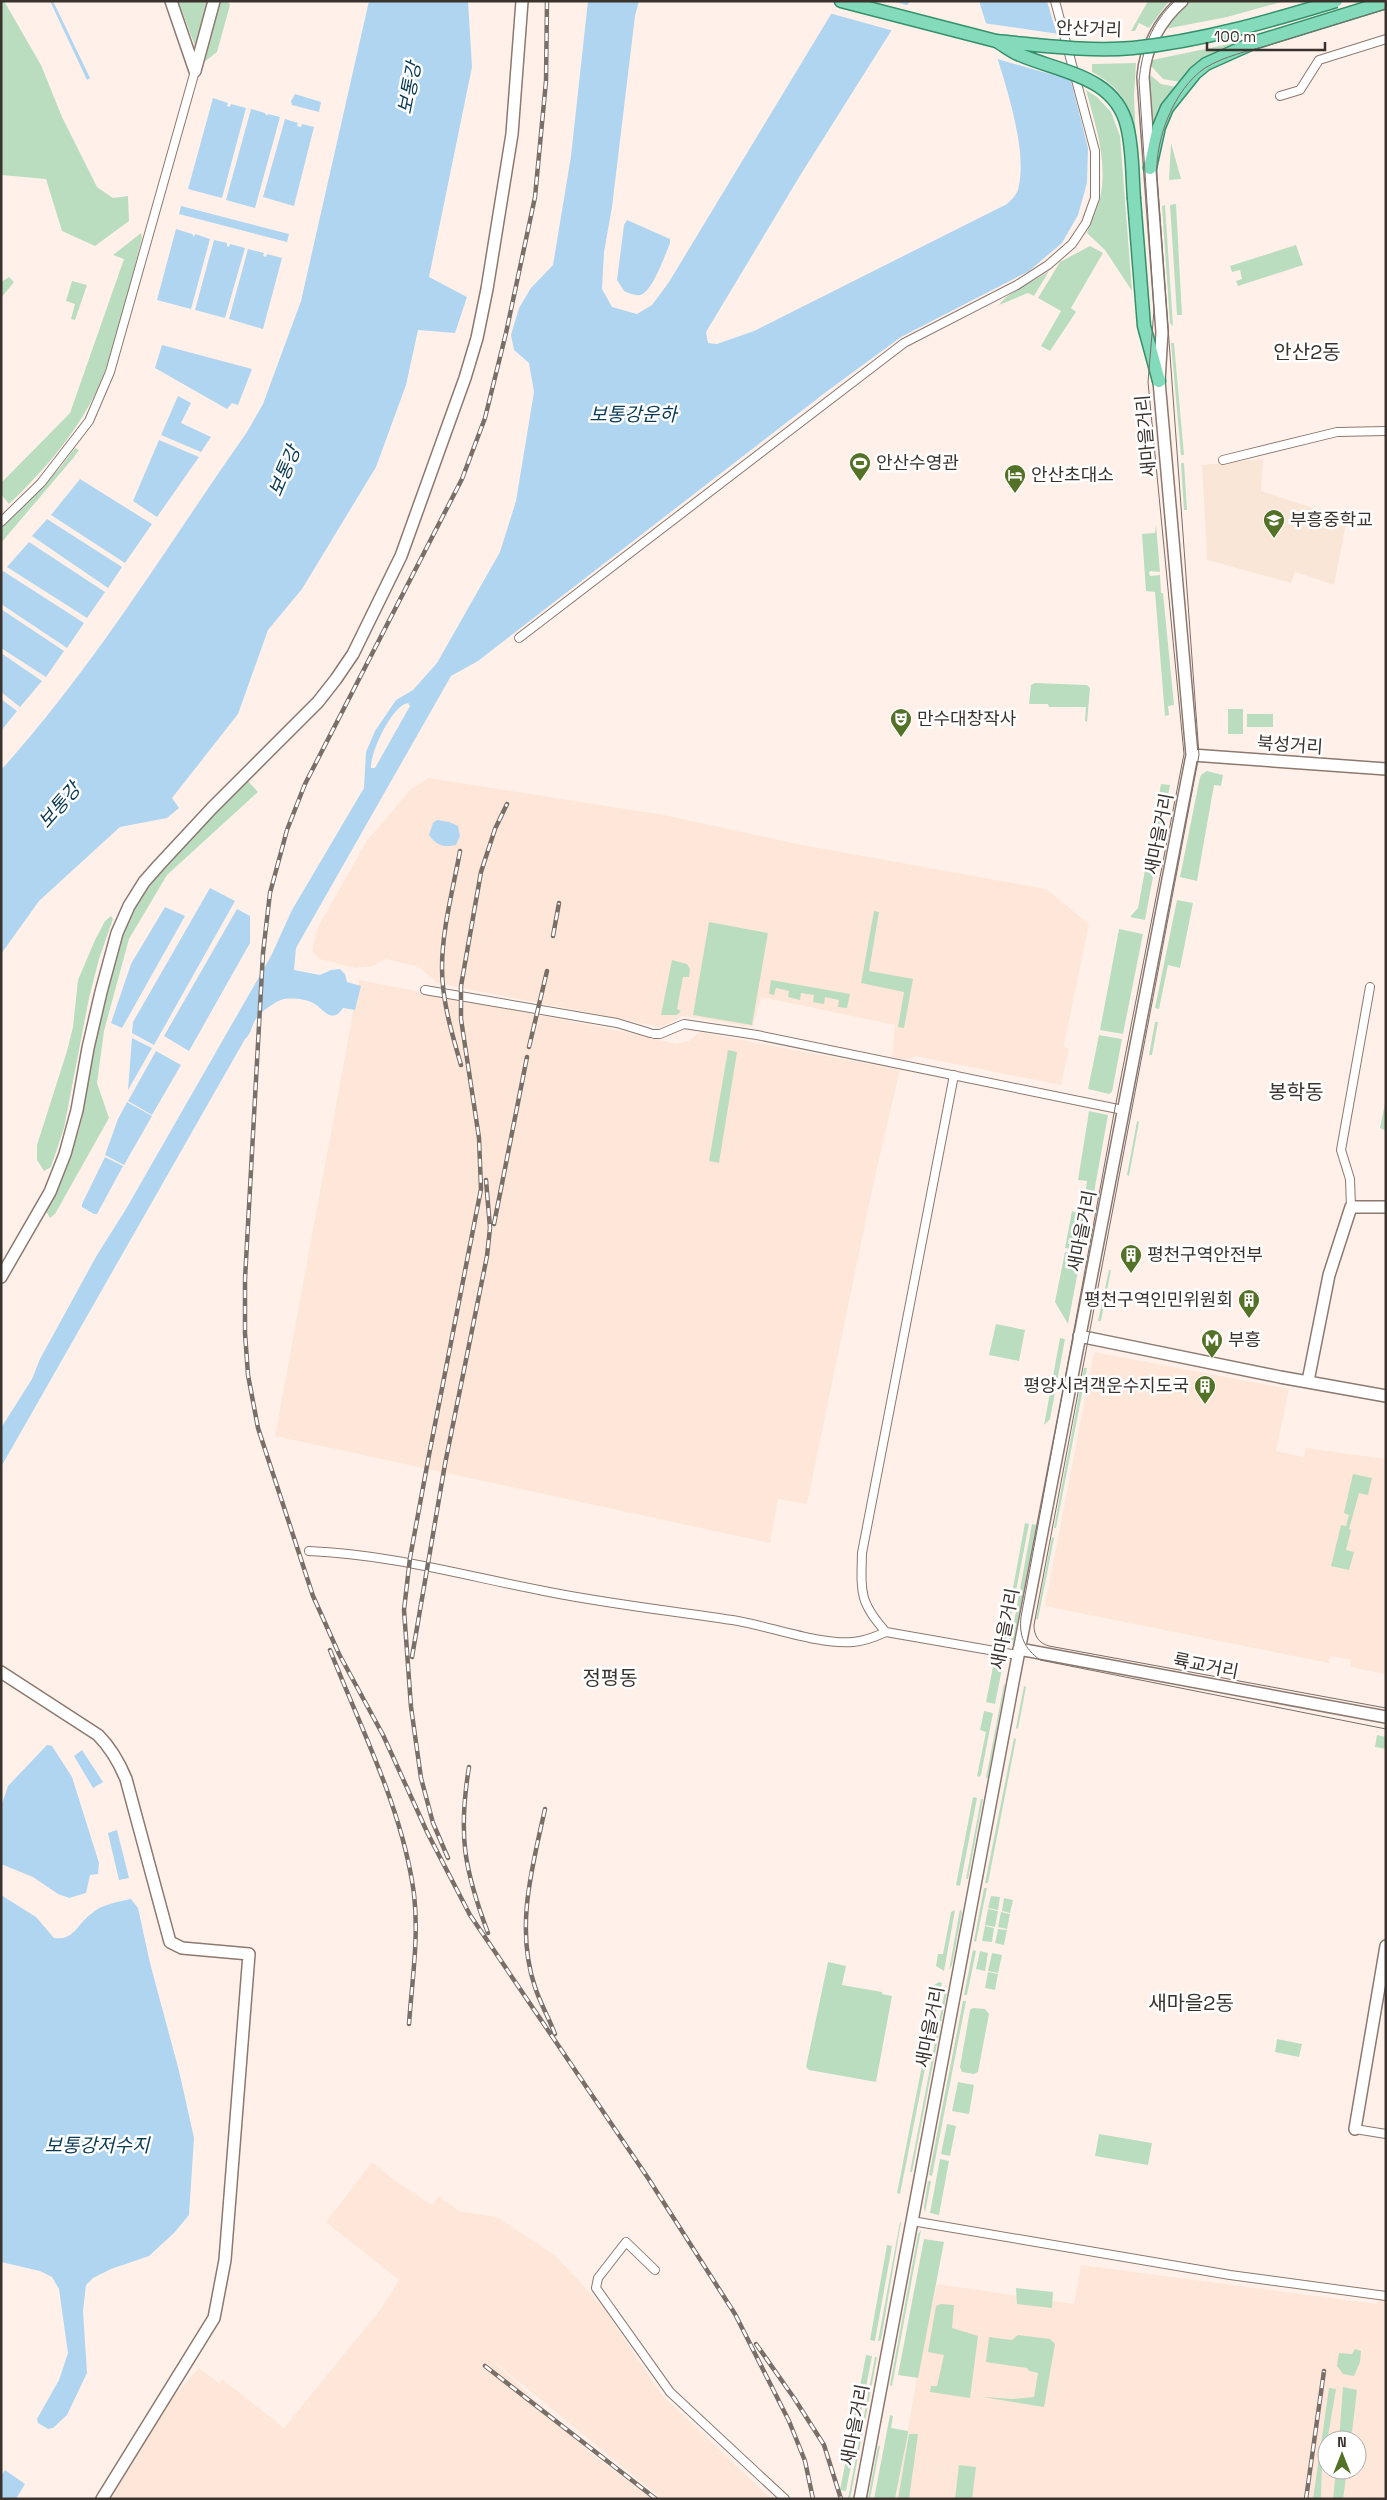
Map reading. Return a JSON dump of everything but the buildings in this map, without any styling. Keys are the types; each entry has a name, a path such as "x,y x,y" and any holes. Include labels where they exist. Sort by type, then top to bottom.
{"main road":[{"path":"171,1 195,71"},
{"path":"195,71 214,1"},
{"path":"1,1278 50,1192 65,1154 77,1110 101,992 116,934 129,906 144,882 159,865 212,808 318,702 336,680 352,654 401,556 465,378 479,330 488,289 512,134 522,1"},
{"name":"안산거리","path":"841,1 996,41 1103,49 1132,48 1183,40 1261,24 1336,1"},
{"name":"새마을거리","path":"860,2499 1079,1336 1192,755 1159,381 1162,332 1144,64 1159,29 1174,8 1182,1"},
{"path":"1150,168 1159,127 1167,108 1195,73 1206,64 1253,43 1386,2"},
{"path":"996,41 1017,54 1087,79 1105,90 1117,103 1128,128 1144,326 1159,381"},
{"name":"북성거리","path":"1192,755 1386,769"},
{"path":"1308,1381 1329,1275 1351,1207 1386,1206"},
{"path":"1079,1336 1386,1396"},
{"name":"륙교거리","path":"1019,1652 1386,1717"},
{"path":"1,1672 98,1735 110,1747 126,1779 170,1942 182,1948 249,1954 225,2260 214,2318 102,2499"},
{"path":"1355,2129 1386,1946"}],"street":[{"path":"520,638 904,343 1017,285 1048,265 1072,244 1086,223 1095,198 1095,151 1055,1"},
{"path":"1280,96 1300,90 1319,60 1386,39"},
{"path":"1,522 42,483 89,421 100,397 110,372 195,71"},
{"path":"1223,460 1336,432 1386,431"},
{"path":"1351,1207 1350,1180 1341,1150 1370,987"},
{"path":"425,990 617,1023 652,1033 660,1034 684,1024 757,1035 1123,1110"},
{"path":"886,1632 870,1615 863,1598 862,1553 954,1075"},
{"path":"309,1551 361,1555 585,1599 624,1603 748,1623 828,1640 852,1642 868,1640 886,1632 1019,1652"},
{"path":"1355,2129 1386,2134"},
{"path":"912,2221 1230,2275 1386,2296"},
{"path":"655,2270 626,2242 598,2278 596,2288 670,2392 785,2499"}],"shaded area":[{"name":"부흥중학교","path":"1263,459 1261,491 1347,519 1334,585 1295,572 1291,583 1207,560 1202,465"},
{"path":"428,778 664,815 797,844 1046,889 1089,924 1064,1046 1069,1049 1061,1085 916,1056 906,1060 892,1057 895,1025 761,997 753,1027 683,1016 662,1027 437,983 419,967 386,959 373,966 355,968 319,959 312,950 318,927 366,842 410,790"},
{"path":"359,980 636,1034 675,1044 689,1041 699,1032 900,1070 874,1181 807,1504 778,1499 770,1543 275,1436"},
{"path":"1094,1352 1289,1389 1276,1451 1304,1457 1306,1448 1386,1459 1386,1674 1350,1667 1351,1660 1330,1656 1329,1663 1045,1606"},
{"path":"372,2162 398,2183 432,2205 439,2196 459,2211 497,2217 555,2255 602,2306 662,2395 771,2499 662,2499 492,2360 594,2456 653,2499 107,2499 166,2405 199,2368 219,2383 222,2379 284,2428 380,2310 399,2280 326,2222"},
{"path":"1081,2265 1377,2304 1379,2298 1386,2299 1386,2499 896,2499 921,2353 937,2284 1074,2304"}],"green space":[{"path":"1,1 4,1 41,65 62,117 97,187 113,198 128,196 129,221 95,246 62,231 46,179 1,175"},
{"path":"178,1 208,1 195,46"},
{"path":"220,1 228,1 230,5 217,52 203,63"},
{"path":"1148,1 1169,1 1149,28 1139,23 1135,31 1131,31"},
{"path":"1190,1 1285,1 1227,17 1165,29"},
{"path":"1263,37 1180,82 1163,79 1151,66 1152,60"},
{"path":"1136,63 1134,97 1136,141 1132,119 1124,100 1111,85 1092,72 1092,64"},
{"path":"1149,74 1161,84 1177,87 1154,143 1148,83"},
{"path":"1086,90 1097,97 1111,112 1120,136 1132,291 1105,250 1087,233 1100,198 1102,167 1099,141"},
{"path":"1171,143 1181,179 1169,180"},
{"path":"1176,204 1182,315 1177,315 1170,205"},
{"path":"1165,205 1173,326 1170,323 1162,206"},
{"path":"141,233 142,238 121,320 106,368 89,406 53,458 9,504 1,494 1,483 70,413 124,259 113,255"},
{"path":"1296,245 1303,265 1238,286 1236,281 1242,279 1240,270 1232,272 1230,266"},
{"path":"1090,246 1103,253 1071,308 1076,312 1050,351 1041,346 1061,311 1038,298 1060,262"},
{"path":"1049,271 1034,296 1028,293 999,305 1015,291"},
{"path":"9,277 14,282 1,298 1,282"},
{"path":"72,281 87,285 75,320 71,319 75,304 66,301"},
{"path":"1171,343 1174,343 1184,455 1181,455"},
{"path":"75,448 79,450 74,457 1,543 1,526 59,469"},
{"path":"1181,463 1184,463 1187,510 1184,510"},
{"path":"1156,525 1160,572 1150,571 1149,573 1150,576 1160,575 1174,705 1168,706 1169,715 1165,716 1155,592 1146,591 1142,534 1155,533"},
{"path":"1035,683 1087,685 1090,688 1087,722 1085,721 1086,707 1049,707 1048,704 1029,704 1031,685"},
{"path":"1228,709 1243,709 1243,734 1228,734"},
{"path":"1247,714 1273,714 1273,727 1247,727"},
{"path":"1207,771 1223,775 1221,786 1214,785 1197,881 1180,877 1200,777"},
{"path":"248,781 258,792 167,875 129,939 104,1031 97,1083 109,1118 55,1214 50,1218 46,1211 60,1184 79,1130 105,992 122,932 148,883 214,812"},
{"path":"1161,784 1170,785 1145,920 1130,917 1138,908"},
{"path":"1177,900 1193,903 1180,968 1168,965 1159,1009 1155,1008"},
{"path":"874,911 879,912 869,971 913,979 904,1028 898,1027 904,992 861,983"},
{"path":"111,916 113,919 99,959 89,998 64,1128 51,1167 44,1171 37,1160 37,1145 73,1027 78,980 95,940 105,921"},
{"path":"709,922 768,933 752,1025 693,1015"},
{"path":"1119,929 1143,934 1123,1034 1100,1030"},
{"path":"672,960 687,964 690,969 689,977 683,977 677,1009 681,1011 677,1015 661,1015"},
{"path":"771,980 850,994 847,1008 838,1007 839,1000 825,997 824,1004 813,1002 814,995 801,993 800,1000 788,997 789,991 776,988 774,995 769,994"},
{"path":"1155,1022 1158,1022 1152,1055 1149,1055"},
{"path":"1099,1035 1122,1039 1112,1092 1109,1094 1088,1089"},
{"path":"728,1050 737,1052 719,1163 709,1161"},
{"path":"1386,1098 1386,1131 1380,1128"},
{"path":"1089,1111 1108,1115 1092,1204 1084,1202 1087,1181 1078,1180"},
{"path":"1137,1121 1139,1122 1129,1176 1127,1175"},
{"path":"1072,1211 1089,1217 1083,1251 1065,1248"},
{"path":"1065,1252 1081,1255 1068,1324 1055,1302"},
{"path":"1109,1270 1111,1270 1101,1321 1098,1321"},
{"path":"996,1324 1025,1330 1019,1361 989,1355"},
{"path":"1060,1338 1065,1339 1050,1419 1044,1425"},
{"path":"1084,1368 1087,1368 1056,1528 1054,1528"},
{"path":"1353,1474 1372,1478 1368,1495 1359,1493 1349,1529 1351,1530 1346,1550 1354,1552 1349,1570 1331,1566 1341,1525 1346,1526 1349,1515 1344,1513"},
{"path":"1025,1523 1029,1524 1006,1642 1003,1642"},
{"path":"1032,1524 1036,1525 1013,1645 1010,1644"},
{"path":"1052,1537 1054,1538 1038,1619 1036,1619"},
{"path":"993,1667 1002,1669 995,1704 986,1702"},
{"path":"1004,1684 988,1778 986,1778"},
{"path":"1024,1686 1026,1687 1018,1729 1016,1728"},
{"path":"984,1711 993,1713 981,1775 979,1777 977,1776 986,1732 980,1730"},
{"path":"1377,1735 1386,1737 1386,1749 1375,1747"},
{"path":"1014,1738 1016,1739 988,1883 985,1883"},
{"path":"973,1797 977,1798 960,1886 956,1885"},
{"path":"981,1799 983,1799 968,1879 966,1879"},
{"path":"984,1888 987,1888 976,1942 974,1941"},
{"path":"991,1896 1000,1897 998,1910 988,1908"},
{"path":"1004,1898 1013,1900 1010,1913 1002,1911"},
{"path":"960,1909 962,1912 952,1965 949,1970"},
{"path":"988,1909 998,1911 995,1927 985,1925"},
{"path":"955,1910 944,1971 936,1966 938,1954 943,1954 951,1912"},
{"path":"1001,1912 1010,1914 1007,1929 998,1927"},
{"path":"985,1926 994,1928 992,1942 982,1941"},
{"path":"998,1929 1007,1930 1004,1945 995,1943"},
{"path":"973,1950 976,1951 967,1995 964,1995"},
{"path":"980,1951 988,1953 985,1971 976,1969"},
{"path":"992,1953 1002,1955 998,1973 988,1971"},
{"path":"828,1962 846,1966 842,1985 882,1992 882,1994 892,1996 876,2082 809,2070 806,2067"},
{"path":"988,1972 998,1974 995,1990 985,1988"},
{"path":"939,1982 942,1983 900,2194 897,2193 935,1999 932,1998 934,1985"},
{"path":"946,1985 947,1992 912,2172 910,2172"},
{"path":"963,2001 966,2001 932,2176 929,2175"},
{"path":"973,2008 985,2009 989,2014 978,2072 974,2074 962,2072 960,2067 970,2010"},
{"path":"1277,2039 1302,2044 1299,2057 1275,2052"},
{"path":"958,2082 974,2085 969,2114 952,2111"},
{"path":"947,2124 956,2126 950,2156 941,2154"},
{"path":"1099,2134 1152,2143 1148,2165 1095,2156"},
{"path":"940,2159 949,2161 939,2215 930,2213"},
{"path":"928,2181 931,2181 925,2213 924,2207"},
{"path":"900,2222 881,2340 878,2341"},
{"path":"921,2230 892,2386 890,2385 918,2234"},
{"path":"924,2239 944,2242 918,2378 898,2375"},
{"path":"887,2245 892,2246 875,2341 870,2340"},
{"path":"1016,2288 1053,2292 1052,2308 1017,2304"},
{"path":"941,2304 954,2305 952,2328 978,2336 970,2398 930,2392 931,2386 937,2386 944,2355 928,2352 936,2306"},
{"path":"1018,2335 1050,2339 1055,2344 1044,2407 982,2397 1013,2399 1034,2397 1038,2373 1029,2371 1027,2368 986,2362 989,2337 1012,2340"},
{"path":"1355,2349 1361,2351 1360,2362 1354,2376 1343,2374 1337,2366 1339,2353 1352,2354"},
{"path":"866,2355 872,2356 854,2449 848,2448"},
{"path":"875,2357 877,2357 862,2437 860,2437"},
{"path":"1343,2387 1357,2390 1352,2430 1340,2430"},
{"path":"1329,2388 1336,2389 1329,2430 1323,2430"},
{"path":"890,2415 893,2416 891,2428 908,2431 908,2433 895,2499 874,2499"},
{"path":"909,2434 918,2434 909,2499 898,2499"},
{"path":"859,2441 861,2441 850,2499 848,2499"},
{"path":"878,2446 880,2446 870,2499 868,2499"},
{"path":"848,2449 854,2450 846,2491 840,2490"},
{"path":"959,2465 976,2467 972,2499 955,2499"},
{"path":"1317,2471 1317,2480 1321,2480 1321,2499 1313,2499"},
{"path":"1335,2480 1346,2480 1343,2499 1333,2499"}],"water":[{"path":"50,1 53,1 90,78 87,80"},
{"name":"보통강","path":"369,1 468,1 472,67 429,277 467,297 455,333 418,330 406,385 376,467 302,589 268,630 238,714 172,798 179,808 167,818 120,827 39,901 1,954 1,770 68,689 99,647 247,432 263,404 301,301"},
{"name":"보통강운하","path":"588,1 639,1 635,16 612,207 604,252 602,289 612,307 637,314 652,305 669,282 839,1 910,1 801,174 706,332 708,343 717,344 754,331 1007,204 1015,196 1018,191 1021,166 1019,143 1008,93 979,1 1047,1 1088,148 1087,183 1078,215 1062,243 1029,271 901,337 826,392 478,661 451,676 296,948 294,970 320,975 331,970 340,969 345,974 347,982 361,986 355,1010 343,1008 339,1013 332,1016 325,1013 312,1002 288,999 274,1003 256,1019 1,1467 1,1428 32,1379 40,1359 97,1255 126,1209 271,956 292,910 364,788 366,752 375,731 396,700 413,690 437,663 500,552 516,501 534,392 529,363 514,350 511,335 519,308 531,288 553,265 571,156","holes":["408,703 410,706 375,768 371,768 378,741 389,720 402,706"]},
{"path":"295,94 321,102 319,112 292,105 291,101"},
{"path":"213,98 228,103 227,106 230,107 231,104 246,108 222,198 188,189"},
{"path":"251,109 265,113 267,116 268,114 280,117 255,208 226,200"},
{"path":"285,119 298,123 297,126 301,127 302,124 314,127 294,206 263,197"},
{"path":"181,206 289,234 287,242 179,214"},
{"path":"627,220 670,239 670,243 653,281 645,293 640,295 624,291 617,280 624,225"},
{"path":"176,229 192,234 194,237 195,234 210,239 191,309 157,300"},
{"path":"214,240 227,243 229,247 230,244 245,248 225,318 195,310"},
{"path":"248,249 264,253 263,256 266,257 267,254 282,258 263,329 229,319"},
{"path":"162,345 252,369 238,405 232,403 227,409 155,368"},
{"path":"178,396 191,403 181,423 211,437 201,452 161,435"},
{"path":"159,440 199,457 157,517 133,501"},
{"path":"80,479 152,524 125,563 51,515"},
{"path":"47,519 122,567 108,588 32,536"},
{"path":"29,542 105,592 87,618 7,567"},
{"path":"3,571 84,623 67,648 1,604 1,573"},
{"path":"1,609 64,651 46,677 1,648"},
{"path":"1,653 42,681 20,707 1,692"},
{"path":"1,699 17,711 1,731"},
{"path":"437,820 458,826 460,836 456,845 441,845 429,835 433,823"},
{"path":"210,888 235,901 154,1045 132,1033 133,1022"},
{"path":"165,907 185,916 122,1028 111,1023 131,964"},
{"path":"237,909 250,916 250,943 189,1051 164,1036"},
{"path":"132,1038 152,1048 128,1090"},
{"path":"156,1051 181,1065 152,1115 128,1101"},
{"path":"127,1102 152,1116 124,1165 105,1155 118,1119"},
{"path":"105,1157 123,1166 97,1214 94,1214 82,1207 82,1204"},
{"path":"47,1745 52,1746 72,1777 99,1863 98,1874 90,1875 86,1893 69,1898 58,1894 33,1877 1,1864 1,1807 8,1786"},
{"path":"82,1750 103,1782 93,1788 74,1756"},
{"path":"117,1830 129,1878 119,1880 108,1833"},
{"name":"보통강저수지","path":"1,1895 36,1917 54,1938 66,1937 71,1934 86,1918 100,1908 131,1899 138,1908 194,2138 189,2215 174,2233 149,2256 111,2269 93,2278 86,2285 83,2311 87,2373 67,2415 53,2428 48,2429 38,2423 37,2419 59,2380 68,2353 59,2289 52,2277 40,2271 1,2262"},
{"path":"5,2470 25,2484 16,2499 1,2499 1,2476"}],"pier":[{"path":"836,1 892,1 910,6 894,31 829,13"},
{"path":"983,23 1059,34 1074,81 994,58"}],"tram line":[{"path":"1175,1 1160,18 1149,38 1145,48 1139,81 1154,310 1148,382 1184,754 1115,1108 1021,1617 1021,1630 1026,1646 1040,1660 1386,1729"},
{"path":"1386,9 1237,54 1205,68 1194,77 1176,102 1163,131 1159,146 1157,175 1199,755 1034,1625 1037,1638 1049,1646 1386,1708"}],"railway":[{"path":"547,1 546,81 535,197 506,333 485,418 462,479 305,784 287,830 270,893 263,953 245,1279 245,1333 248,1375 258,1428 313,1596 339,1654 383,1735 428,1834 470,1915 648,2178 735,2314 789,2421 805,2461 813,2499"},
{"path":"448,1858 433,1823 421,1778 411,1707 404,1610 410,1558 481,1189 479,1138 461,1019 461,986 481,872 495,829 507,804"},
{"path":"460,851 446,924 442,953 442,980 451,1029 461,1065"},
{"path":"553,936 559,903"},
{"path":"529,1047 547,971"},
{"path":"494,1224 527,1057"},
{"path":"412,1657 445,1464 487,1256 490,1228 486,1180"},
{"path":"330,1650 391,1801 409,1863 414,1894 416,1926 409,2024"},
{"path":"469,1767 464,1813 465,1852 473,1890 488,1933"},
{"path":"545,1809 531,1876 526,1920 526,1943 535,1987 555,2034"},
{"path":"756,2344 824,2445 841,2499"},
{"path":"485,2366 656,2499"},
{"path":"1306,2499 1324,2371"}],"place":[{"name":"안산수영관","path":"860,482"},
{"name":"안산초대소","path":"1015,494"},
{"name":"부흥중학교","path":"1274,539"},
{"name":"만수대창작사","path":"901,738"},
{"name":"평천구역안전부","path":"1131,1274"},
{"name":"평천구역인민위원회","path":"1249,1319"},
{"name":"부흥","path":"1212,1359"},
{"name":"평양시려객운수지도국","path":"1205,1405"}],"district":[{"name":"안산2동","path":"1307,352"},
{"name":"봉학동","path":"1296,1092"},
{"name":"정평동","path":"610,1678"},
{"name":"새마을2동","path":"1191,2003"}]}
